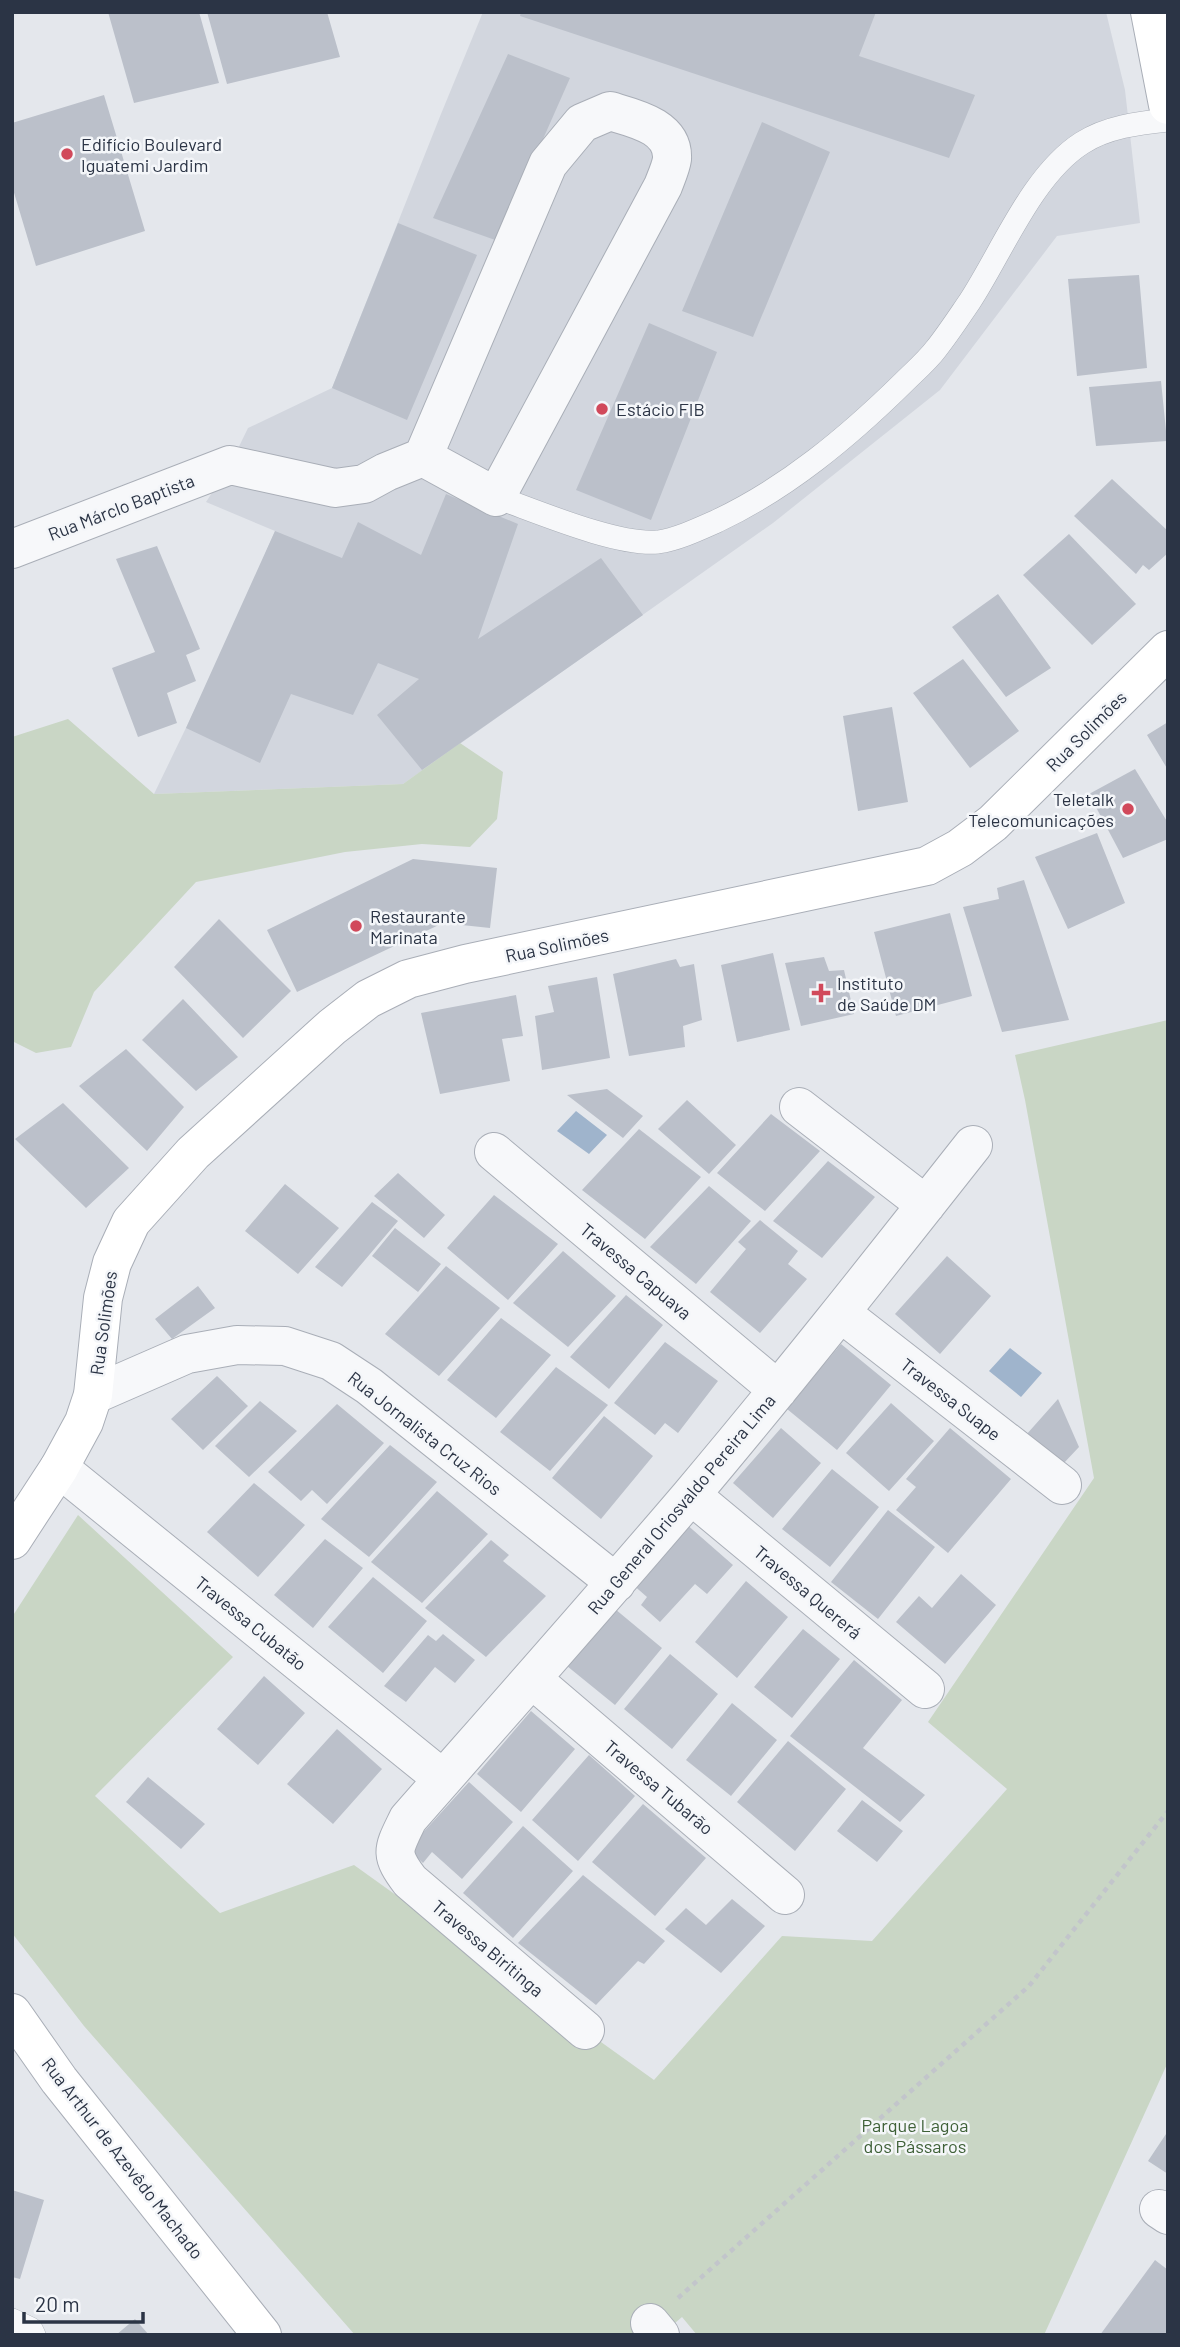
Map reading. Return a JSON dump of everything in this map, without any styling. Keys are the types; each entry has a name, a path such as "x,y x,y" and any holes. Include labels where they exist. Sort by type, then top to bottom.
{"street":[{"path":"1150,12 1168,105"},
{"path":"610,111 650,124 666,137 672,157 663,186 496,497 424,457 548,164 582,123 610,111"},
{"name":"Rua Márclo Baptista","path":"12,548 230,465 335,488 364,484 424,457"},
{"name":"Rua Solimões","path":"93,1395 103,1298 112,1263 131,1223 193,1153 332,1027 368,999 408,979 465,964 927,866 961,848 993,823 1168,650"},
{"path":"799,1107 926,1205"},
{"name":"Rua General Oriosvaldo Pereira Lima","path":"396,1861 397,1843 408,1819 691,1495 841,1313 973,1145"},
{"name":"Travessa Capuava","path":"494,1152 778,1390"},
{"name":"Travessa Suape","path":"841,1313 1062,1485"},
{"name":"Rua Jornalista Cruz Rios","path":"93,1395 187,1354 237,1345 285,1346 331,1361 369,1386 616,1583"},
{"path":"12,1540 59,1468 84,1422 93,1395"},
{"name":"Travessa Cubatão","path":"59,1468 443,1779"},
{"name":"Travessa Quererá","path":"691,1495 925,1689"},
{"name":"Travessa Tubarão","path":"532,1679 785,1895"},
{"name":"Travessa Biritinga","path":"396,1861 410,1881 440,1908 585,2030"},
{"name":"Rua Arthur de Azevêdo Machado","path":"12,2013 60,2080 262,2335"}],"lane":[{"path":"496,497 619,539 657,542 697,530 742,509 786,482 835,445 936,350 971,300 1035,190 1056,164 1082,143 1112,129 1168,120"},
{"path":"12,2320 31,2329 34,2335"}],"path":[{"path":"655,2329 1029,1986 1168,1811"}],"shaded area":[{"name":"Estácio FIB","path":"483,12 1106,12 1125,90 1140,223 1057,236 940,390 773,523 403,784 154,794 227,643 275,531 206,502 230,465 248,428 332,388"}],"green space":[{"path":"68,719 154,794 403,784 460,743 503,772 497,819 470,847 422,844 345,852 196,882 94,992 71,1047 36,1053 12,1041 12,737"},
{"name":"Parque Lagoa dos Pássaros","path":"1168,1020 1168,2062 1044,2335 697,2335 682,2317 661,2335 355,2335 84,2026 12,1933 12,1617 78,1515 233,1657 95,1796 220,1913 354,1865 654,2080 782,1936 872,1941 1007,1789 928,1722 1094,1478 1015,1055"}],"water":[{"path":"576,1111 607,1135 589,1154 557,1131"},
{"path":"1010,1348 1042,1373 1021,1397 989,1371"}],"building":[{"path":"108,12 199,12 219,83 134,103"},
{"path":"207,12 327,12 340,57 227,84"},
{"path":"521,12 876,12 859,56 975,95 949,158 520,16"},
{"path":"508,54 570,78 498,241 433,218"},
{"name":"Edifício Boulevard Iguatemi Jardim","path":"104,95 145,231 36,266 12,186 12,123"},
{"path":"762,122 830,152 753,337 682,311"},
{"path":"398,223 477,255 407,420 332,388"},
{"path":"1139,275 1147,368 1077,376 1068,279"},
{"path":"649,323 717,352 651,520 576,490"},
{"path":"1161,381 1167,441 1096,446 1089,387"},
{"path":"1112,479 1168,531 1168,553 1149,570 1143,565 1136,574 1074,516"},
{"path":"446,494 518,524 478,639 601,558 643,615 422,770 377,715 419,679 378,663 353,715 291,694 260,763 186,728 275,531 342,558 358,522 421,555"},
{"path":"1069,534 1136,604 1092,645 1023,575"},
{"path":"157,546 200,649 186,655 196,681 167,693 177,723 138,737 112,668 155,652 116,559"},
{"path":"998,594 1051,668 1006,697 952,627"},
{"path":"963,659 1019,731 970,768 913,693"},
{"path":"892,707 908,802 858,811 843,716"},
{"path":"1168,722 1168,770 1147,735"},
{"name":"Teletalk Telecomunicações","path":"1135,769 1168,823 1168,839 1123,858 1089,794"},
{"path":"1097,833 1125,903 1068,929 1035,857"},
{"name":"Restaurante Marinata","path":"413,859 497,868 490,928 443,923 297,992 267,930"},
{"path":"1024,880 1069,1020 1002,1032 963,907 999,899 997,888"},
{"path":"950,913 972,996 896,1016 874,932"},
{"path":"219,919 291,991 243,1038 174,967"},
{"path":"773,953 790,1030 737,1042 721,965"},
{"name":"Instituto de Saúde DM","path":"824,957 829,971 844,970 854,1014 801,1026 785,963"},
{"path":"676,959 680,967 694,964 702,1020 683,1026 685,1047 629,1056 613,974"},
{"path":"597,977 610,1058 542,1070 535,1016 554,1012 548,986"},
{"path":"516,995 523,1036 502,1039 510,1081 440,1094 421,1013"},
{"path":"183,999 238,1057 196,1091 142,1040"},
{"path":"126,1049 184,1107 147,1151 79,1086"},
{"path":"607,1089 643,1116 623,1138 567,1095"},
{"path":"687,1100 736,1145 709,1174 658,1129"},
{"path":"63,1103 129,1168 86,1208 15,1139"},
{"path":"771,1114 820,1151 765,1211 717,1173"},
{"path":"639,1129 701,1177 645,1239 582,1190"},
{"path":"828,1161 875,1197 822,1258 773,1221"},
{"path":"398,1173 445,1215 424,1238 374,1196"},
{"path":"285,1184 339,1228 298,1274 245,1231"},
{"path":"709,1186 751,1221 696,1284 650,1247"},
{"path":"494,1195 558,1244 508,1300 447,1248"},
{"path":"372,1202 398,1221 342,1287 315,1267"},
{"path":"760,1220 798,1251 788,1264 807,1279 760,1333 710,1292 746,1249 738,1242"},
{"path":"395,1228 441,1264 418,1292 372,1256"},
{"path":"563,1251 616,1296 568,1347 513,1303"},
{"path":"947,1256 991,1296 940,1354 895,1314"},
{"path":"446,1266 500,1308 439,1376 385,1334"},
{"path":"198,1286 215,1308 172,1339 155,1319"},
{"path":"626,1295 663,1325 609,1389 570,1357"},
{"path":"501,1318 551,1355 496,1418 447,1380"},
{"path":"665,1342 718,1381 678,1433 665,1423 655,1435 614,1403"},
{"path":"841,1344 891,1385 837,1450 787,1409"},
{"path":"556,1367 608,1405 550,1471 500,1432"},
{"path":"217,1376 248,1406 203,1450 171,1419"},
{"path":"1058,1399 1079,1447 1063,1464 1026,1435"},
{"path":"260,1401 297,1431 249,1477 215,1446"},
{"path":"891,1403 934,1441 889,1491 846,1453"},
{"path":"337,1404 384,1443 327,1504 312,1490 301,1501 268,1472"},
{"path":"604,1416 653,1456 601,1519 552,1478"},
{"path":"781,1428 821,1463 773,1518 733,1483"},
{"path":"950,1428 1011,1479 948,1553 896,1510 916,1487 906,1479"},
{"path":"390,1445 437,1482 369,1557 321,1519"},
{"path":"832,1469 879,1507 830,1567 782,1529"},
{"path":"254,1483 305,1525 258,1577 207,1532"},
{"path":"437,1491 488,1534 422,1603 371,1562"},
{"path":"888,1510 935,1547 878,1619 831,1582"},
{"path":"685,1523 733,1565 707,1594 695,1584 660,1622 641,1605 647,1597 631,1583"},
{"path":"325,1539 363,1568 313,1628 274,1595"},
{"path":"491,1540 509,1555 503,1561 546,1596 486,1657 425,1608"},
{"path":"961,1574 996,1605 945,1664 896,1622 919,1596 932,1608"},
{"path":"373,1577 427,1621 383,1673 328,1627"},
{"path":"746,1581 788,1617 737,1678 695,1642"},
{"path":"615,1609 662,1648 615,1705 567,1666"},
{"path":"803,1629 840,1659 792,1718 754,1687"},
{"path":"443,1634 475,1660 455,1683 435,1667 406,1702 384,1686 428,1635 436,1641"},
{"path":"670,1654 718,1694 672,1749 624,1709"},
{"path":"854,1660 902,1700 863,1748 925,1795 900,1822 790,1736"},
{"path":"264,1676 305,1713 258,1765 217,1729"},
{"path":"732,1703 777,1740 731,1796 686,1760"},
{"path":"531,1711 575,1749 521,1812 477,1774"},
{"path":"337,1729 382,1769 333,1824 287,1784"},
{"path":"788,1741 846,1789 795,1851 737,1802"},
{"path":"589,1755 635,1796 578,1861 532,1820"},
{"path":"148,1777 205,1824 181,1849 126,1802"},
{"path":"469,1782 513,1822 462,1879 432,1852 423,1863 408,1849"},
{"path":"862,1800 903,1831 877,1862 837,1831"},
{"path":"643,1804 706,1858 655,1916 592,1862"},
{"path":"523,1826 573,1871 513,1938 463,1893"},
{"path":"583,1875 665,1941 644,1964 638,1961 596,2005 518,1943"},
{"path":"732,1899 765,1926 721,1973 665,1929 686,1908 706,1925"},
{"path":"1168,2131 1168,2174 1148,2161"},
{"path":"12,2190 44,2200 20,2279 12,2277"},
{"path":"1155,2260 1168,2270 1168,2335 1100,2335"},
{"path":"135,2319 149,2335 116,2335"}],"place":[{"name":"Edifício Boulevard Iguatemi Jardim","path":"67,154"},
{"name":"Estácio FIB","path":"602,409"},
{"name":"Teletalk Telecomunicações","path":"1128,809"},
{"name":"Restaurante Marinata","path":"356,926"},
{"name":"Instituto de Saúde DM","path":"821,993"}]}
